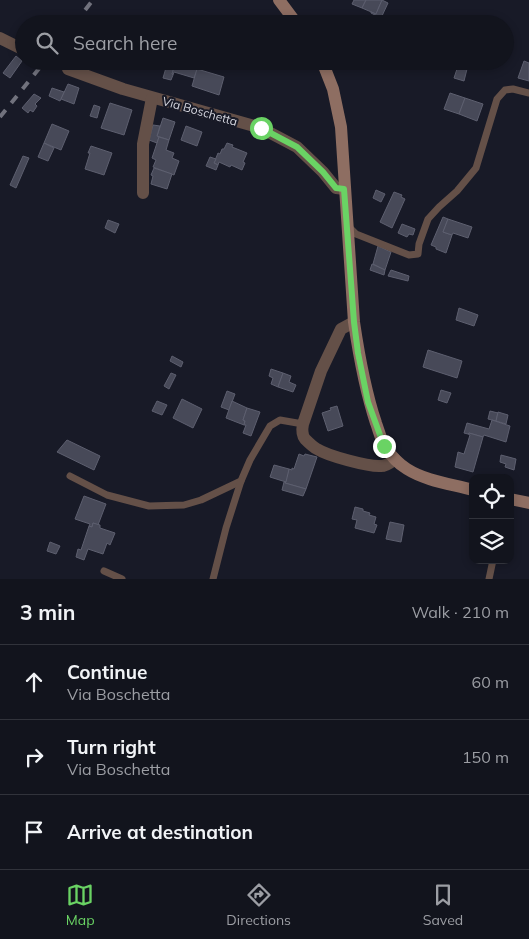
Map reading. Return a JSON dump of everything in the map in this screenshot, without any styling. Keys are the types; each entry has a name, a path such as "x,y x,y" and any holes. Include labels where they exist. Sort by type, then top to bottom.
{"street":[{"path":"279,0 290,15"},
{"path":"0,38 15,46"},
{"name":"Via Boschetta","path":"71,70 152,98 261,128 297,147 323,172 336,188 344,189"},
{"path":"326,70 333,89 341,127 354,322 368,402 384,446 395,459 408,469 427,478 469,489"},
{"name":"Via Boschetta","path":"143,194 144,144 152,98"},
{"path":"354,322 341,329 321,371 302,430 305,438 316,449 328,454 380,466 386,465 395,459"},
{"path":"514,500 529,503"}],"lane":[{"path":"347,225 356,234 409,255 418,254 419,244 428,219 457,191 476,168 497,99 505,90 513,89 529,93"},
{"path":"213,579 226,528 250,460 270,426 280,420 303,424"},
{"path":"70,476 107,495 149,506 184,505 201,500 241,481"},
{"path":"489,579 492,564"},
{"path":"104,571 122,579"}],"building":[{"path":"354,0 366,0 362,8 352,4"},
{"path":"366,0 382,0 376,14 362,8"},
{"path":"382,0 388,3 382,15 375,15 371,12 376,14"},
{"path":"15,57 16,70 10,78 3,73"},
{"path":"524,61 529,63 529,81 518,78"},
{"path":"165,70 173,70 171,80 163,78"},
{"path":"173,70 197,70 194,78 174,72 172,74"},
{"path":"197,70 224,77 219,95 192,86"},
{"path":"457,70 467,70 464,81 454,78"},
{"path":"68,84 79,88 74,104 61,99"},
{"path":"52,88 64,92 60,101 49,96"},
{"path":"450,93 465,98 459,114 444,109"},
{"path":"34,94 41,98 35,104 37,106 33,112 30,110 28,113 22,108"},
{"path":"465,98 483,104 477,121 459,114"},
{"path":"110,103 132,110 124,135 101,128"},
{"path":"94,105 100,107 97,118 90,116"},
{"path":"163,118 175,122 169,140 157,136"},
{"path":"52,124 69,131 61,150 44,143"},
{"path":"153,125 160,126 157,143 149,140"},
{"path":"186,126 202,132 197,146 181,140"},
{"path":"159,137 169,140 166,150 174,153 172,158 179,161 174,175 153,167 156,160 152,158"},
{"path":"44,143 54,148 48,161 38,157"},
{"path":"227,143 247,153 242,170 219,162 218,165 214,163 218,153 220,154"},
{"path":"91,146 112,153 104,175 85,169"},
{"path":"23,156 29,158 16,188 10,185"},
{"path":"210,157 216,159 214,163 218,165 216,170 206,166"},
{"path":"154,168 172,174 167,189 151,184 153,176 151,175"},
{"path":"376,190 385,194 381,202 373,198"},
{"path":"394,192 402,195 401,197 405,199 392,228 380,222"},
{"path":"443,217 448,219 443,232 452,235 446,253 431,245"},
{"path":"448,219 472,227 468,238 443,232"},
{"path":"108,220 119,224 115,233 105,228"},
{"path":"402,224 415,229 413,235 409,234 407,237 398,233"},
{"path":"378,246 391,252 385,270 373,264"},
{"path":"372,264 385,270 384,275 370,270"},
{"path":"391,270 409,276 408,281 388,276"},
{"path":"459,308 478,315 474,326 456,320"},
{"path":"428,350 462,361 457,378 423,367"},
{"path":"172,356 183,362 181,367 170,361"},
{"path":"271,369 283,373 278,387 271,384 273,378 269,376"},
{"path":"171,373 176,375 169,389 164,386"},
{"path":"283,373 291,376 289,382 296,385 293,392 278,387"},
{"path":"441,390 451,393 447,403 438,400"},
{"path":"227,391 235,394 229,410 221,407"},
{"path":"182,399 202,409 193,428 173,418"},
{"path":"157,401 167,405 162,415 152,411"},
{"path":"232,401 247,408 243,420 245,421 244,425 226,418"},
{"path":"337,406 343,426 328,431 322,413"},
{"path":"247,408 260,412 251,436 243,433 246,425 244,425 245,421 243,420"},
{"path":"490,411 498,413 496,421 488,419"},
{"path":"498,412 508,415 506,424 496,421"},
{"path":"492,420 510,426 506,442 484,435 483,437 464,433 467,423 489,429"},
{"path":"469,433 483,437 473,472 455,467 458,452 464,454"},
{"path":"67,440 100,456 94,470 57,452"},
{"path":"299,454 317,457 306,489 285,483 289,469 294,469"},
{"path":"501,455 516,459 514,470 505,467 506,464 500,462"},
{"path":"274,465 289,469 286,482 270,477"},
{"path":"284,482 306,489 303,496 282,490"},
{"path":"84,496 106,504 98,525 93,523 92,527 89,526 90,524 75,519"},
{"path":"355,507 363,509 363,511 370,513 369,515 376,517 374,524 377,525 374,533 355,528 357,520 352,519"},
{"path":"390,522 404,525 401,542 386,539"},
{"path":"93,523 100,525 100,528 115,533 110,545 107,543 103,554 88,549 84,560 76,557 78,549 81,550 89,526 92,527"},
{"path":"50,542 60,546 56,554 47,551"}],"railway":[{"path":"81,15 93,0"},
{"path":"0,117 38,70"}],"route":[{"path":"261,128 297,147 323,172 336,188 344,189 358,353 368,402 384,446"}]}
